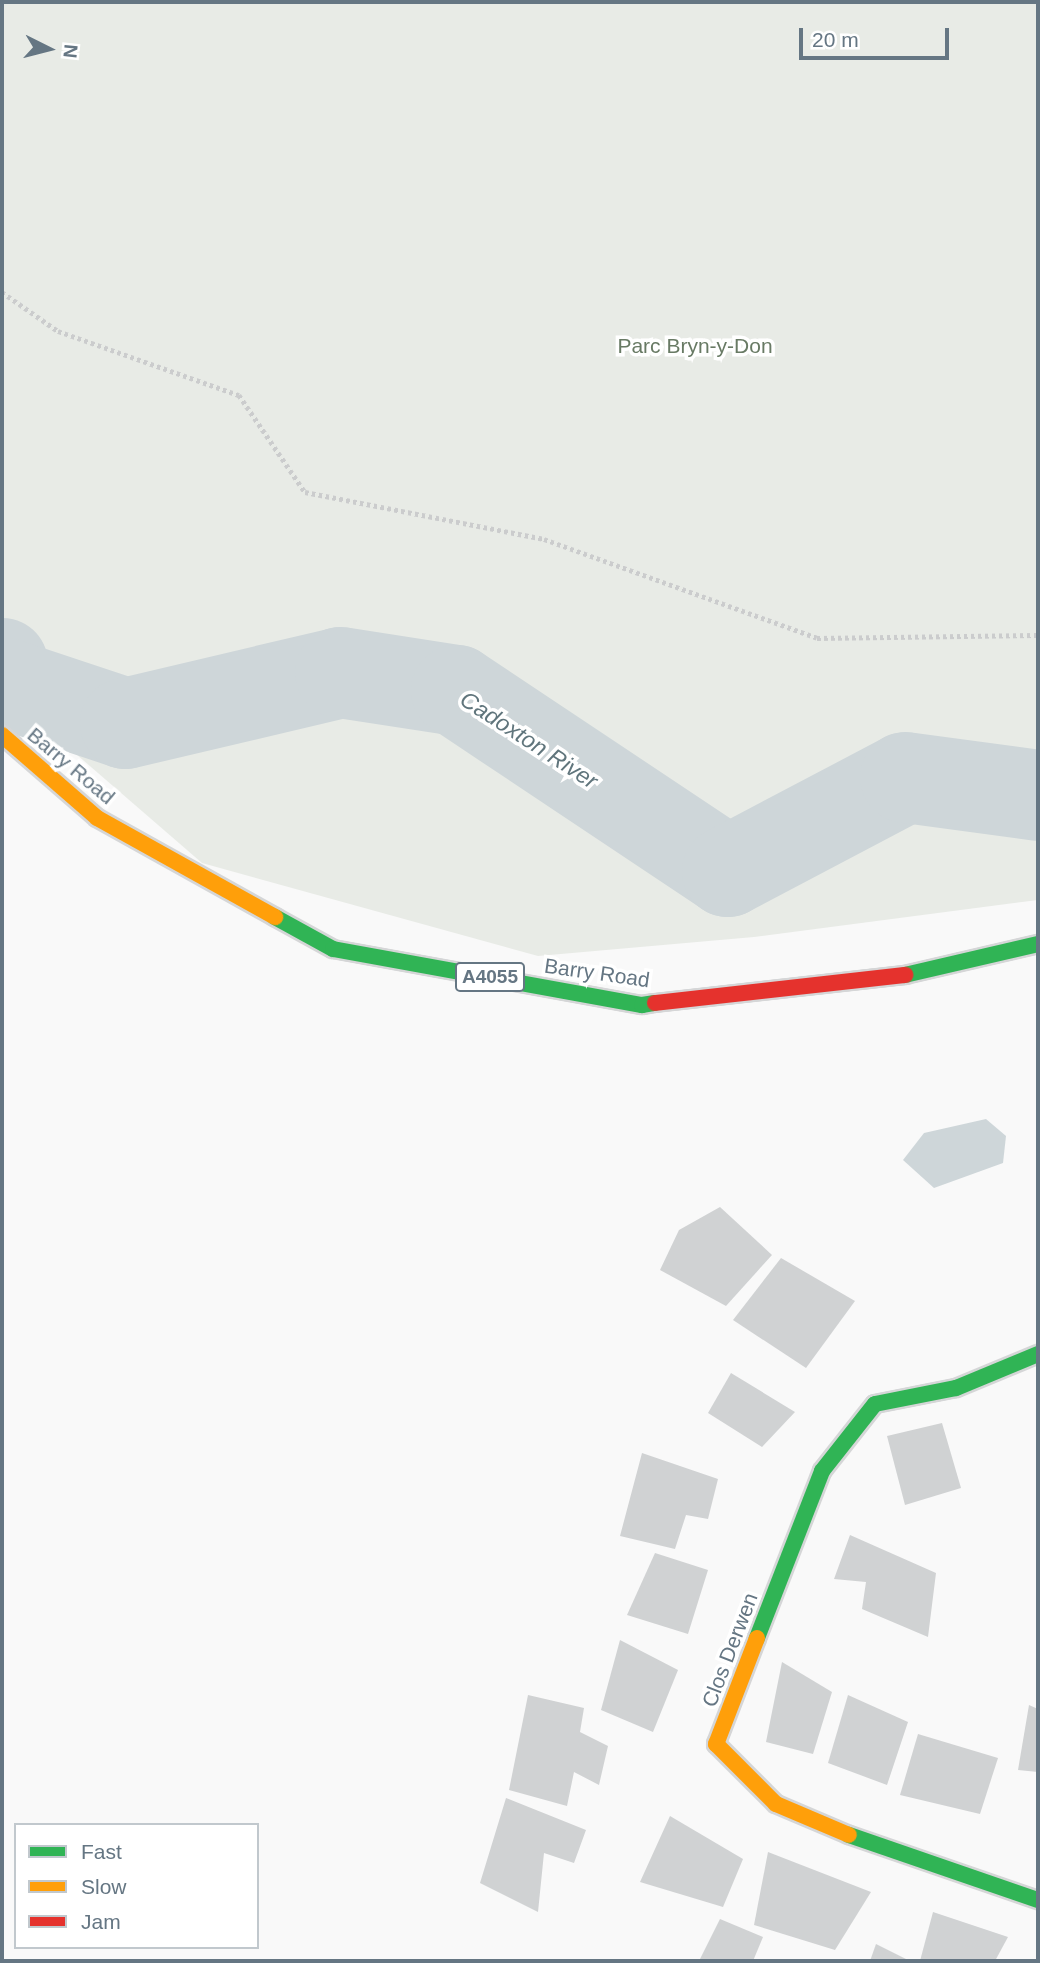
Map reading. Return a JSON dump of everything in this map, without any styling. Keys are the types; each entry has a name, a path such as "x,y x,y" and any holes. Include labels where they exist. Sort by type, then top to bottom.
{"main road":[{"name":"Barry Road","path":"2,735 97,818 333,949 642,1005 920,973 1038,944"},
{"name":"Clos Derwen","path":"1038,1354 956,1388 875,1404 822,1471 716,1744 776,1804 854,1837 1038,1899"}],"path":[{"path":"2,292 58,331 239,395 305,492 544,539 817,638 1038,635"}],"green space":[{"name":"Parc Bryn-y-Don","path":"2,2 1038,2 1038,900 754,937 538,956 202,863 2,690"}],"shaded area":[{"path":"986,1119 1006,1136 1003,1163 934,1188 903,1160 924,1133"}],"building":[{"path":"720,1207 772,1255 726,1306 660,1270 679,1230"},
{"path":"781,1258 855,1301 806,1368 733,1320"},
{"path":"731,1373 795,1412 762,1447 708,1413"},
{"path":"942,1423 961,1488 905,1505 887,1436"},
{"path":"642,1453 718,1479 708,1519 686,1515 675,1549 620,1536"},
{"path":"850,1535 936,1573 928,1637 862,1609 866,1582 834,1579"},
{"path":"655,1553 708,1570 688,1634 627,1615"},
{"path":"620,1640 678,1670 653,1732 601,1710"},
{"path":"782,1662 832,1692 813,1754 766,1742"},
{"path":"528,1695 584,1708 580,1732 608,1746 599,1785 574,1772 567,1806 509,1790"},
{"path":"848,1695 908,1722 887,1785 828,1763"},
{"path":"1029,1705 1038,1709 1038,1772 1018,1770"},
{"path":"918,1734 998,1758 980,1814 900,1795"},
{"path":"506,1798 586,1830 574,1863 544,1853 538,1912 480,1883"},
{"path":"670,1816 743,1859 723,1907 640,1882"},
{"path":"768,1852 871,1892 835,1950 754,1925"},
{"path":"933,1912 1008,1937 995,1961 920,1961"},
{"path":"720,1919 763,1937 753,1961 699,1961"},
{"path":"876,1944 910,1961 870,1961"}],"waterway":[{"name":"Cadoxton River","path":"2,663 5,683 125,723 340,672 456,690 727,871 905,777 1038,795"}],"traffic: fast":[{"path":"275,917 333,949 642,1005 655,1003"},
{"path":"905,975 1038,944"},
{"path":"757,1638 822,1471 875,1404 956,1388 1038,1354"},
{"path":"849,1835 1038,1900"}],"traffic: slow":[{"path":"2,735 97,818 275,917"},
{"path":"757,1638 716,1744 776,1804 849,1835"}],"traffic: jam":[{"path":"655,1003 905,975"}]}
